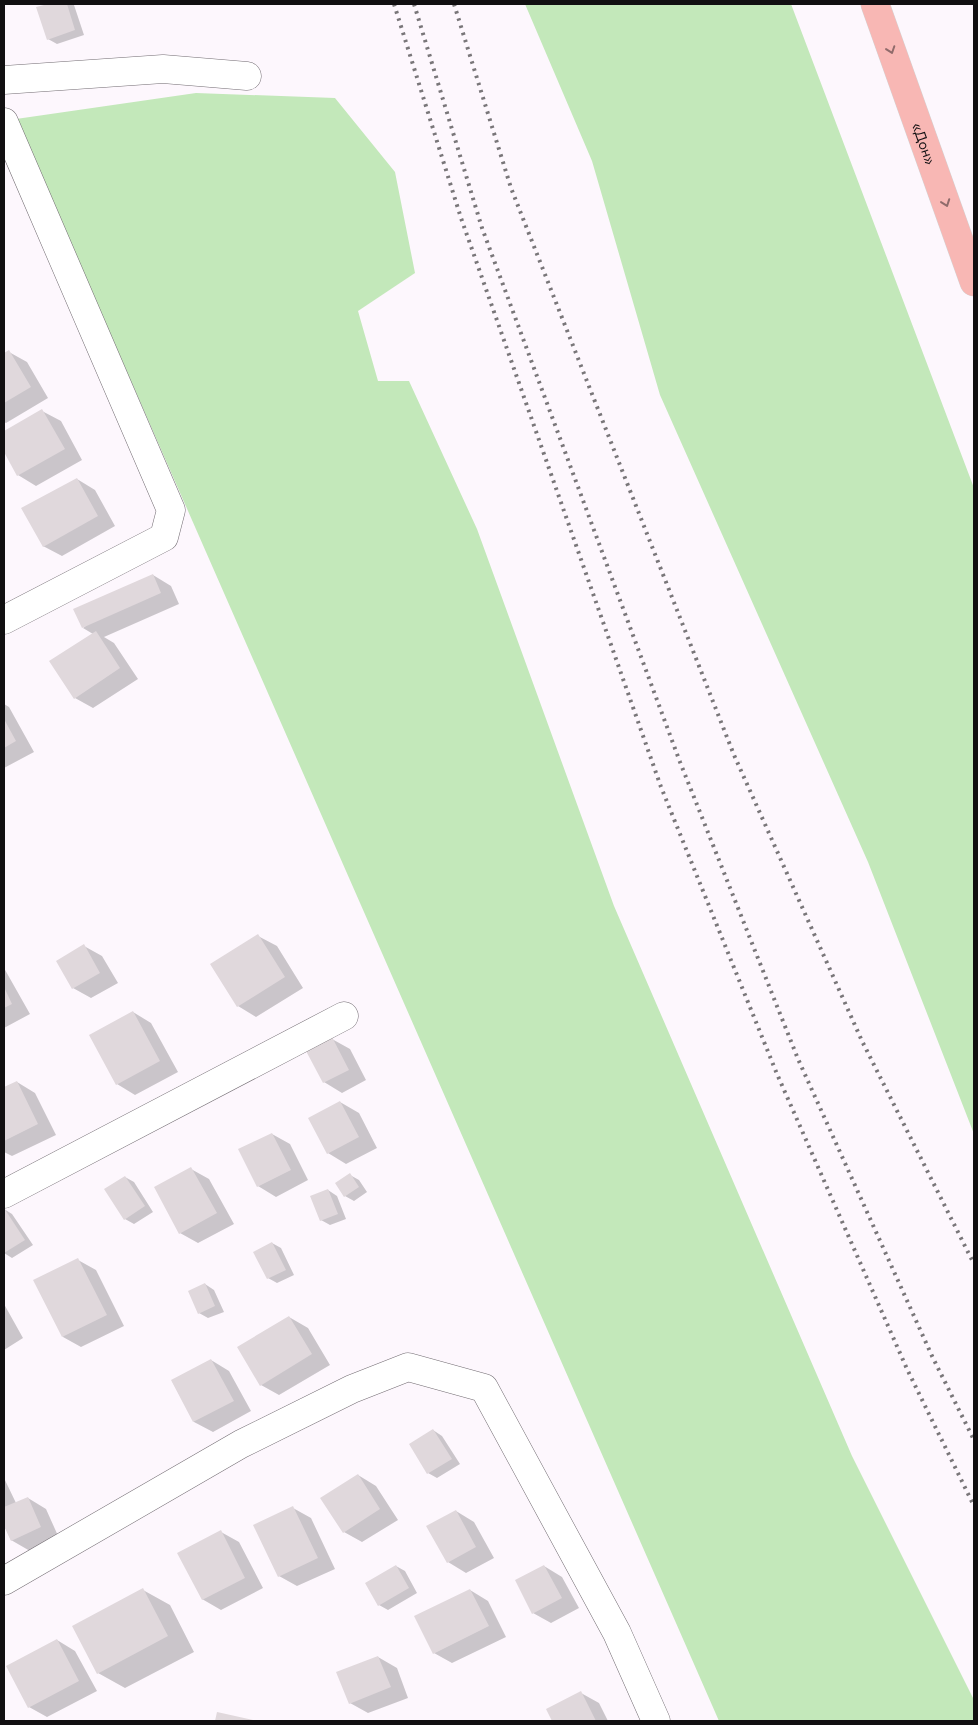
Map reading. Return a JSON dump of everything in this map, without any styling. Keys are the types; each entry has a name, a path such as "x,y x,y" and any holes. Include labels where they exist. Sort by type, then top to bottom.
{"highway":[{"name":"«Дон»","path":"875,4 974,282"}],"lane":[{"path":"4,80 163,68 246,76"},
{"path":"4,122 171,510 164,537 4,620"},
{"path":"4,1194 344,1016"},
{"path":"4,1581 241,1444 352,1389 408,1368 484,1388 617,1633 656,1721"}],"green space":[{"path":"525,4 791,4 974,488 974,1134 868,862 660,395 592,161"},
{"path":"196,93 335,98 395,172 415,273 358,311 378,381 409,381 477,529 614,906 852,1456 974,1700 974,1721 719,1721 16,119"}],"building":[{"path":"48,4 67,4 75,30 47,40 36,7"},
{"path":"9,350 31,387 4,403 4,353"},
{"path":"42,409 65,449 17,476 4,452 4,431"},
{"path":"77,478 98,516 43,547 21,508"},
{"path":"153,574 161,593 82,628 73,609"},
{"path":"96,631 120,668 74,699 49,661"},
{"path":"4,719 16,741 4,748"},
{"path":"258,934 285,977 237,1007 210,964"},
{"path":"84,944 100,973 72,989 56,961"},
{"path":"4,987 12,1004 4,1008"},
{"path":"133,1011 160,1061 116,1085 89,1035"},
{"path":"332,1037 349,1070 323,1083 306,1051"},
{"path":"17,1081 38,1124 4,1141 4,1087"},
{"path":"340,1101 359,1137 327,1154 308,1118"},
{"path":"272,1133 291,1170 257,1187 238,1149"},
{"path":"191,1167 217,1213 179,1234 154,1187"},
{"path":"350,1173 359,1187 344,1197 335,1183"},
{"path":"125,1176 145,1206 124,1220 104,1189"},
{"path":"328,1189 338,1214 320,1221 310,1196"},
{"path":"4,1208 25,1240 4,1253"},
{"path":"272,1242 286,1270 267,1279 253,1252"},
{"path":"78,1258 107,1315 62,1337 33,1280"},
{"path":"205,1283 215,1306 198,1314 188,1291"},
{"path":"289,1316 312,1354 260,1386 237,1347"},
{"path":"211,1359 234,1401 193,1422 171,1380"},
{"path":"433,1429 452,1459 427,1474 409,1444"},
{"path":"358,1474 380,1509 343,1533 320,1498"},
{"path":"28,1497 41,1527 11,1541 4,1526 4,1507"},
{"path":"293,1506 318,1558 278,1577 253,1525"},
{"path":"456,1510 476,1547 447,1563 426,1526"},
{"path":"221,1530 245,1578 202,1600 177,1553"},
{"path":"396,1565 409,1588 378,1606 365,1583"},
{"path":"544,1565 562,1598 532,1614 515,1580"},
{"path":"143,1588 168,1636 97,1674 72,1626"},
{"path":"470,1589 489,1626 433,1654 414,1616"},
{"path":"57,1639 79,1681 28,1708 6,1666"},
{"path":"378,1656 391,1687 349,1704 336,1672"},
{"path":"581,1691 596,1721 552,1721 546,1709"},
{"path":"217,1712 253,1720 253,1721 215,1721"}],"railway":[{"path":"394,4 461,218 661,787 777,1074 907,1369 974,1506"},
{"path":"414,4 482,228 680,762 798,1059 932,1356 974,1440"},
{"path":"454,4 511,188 734,755 862,1041 974,1264"}]}
